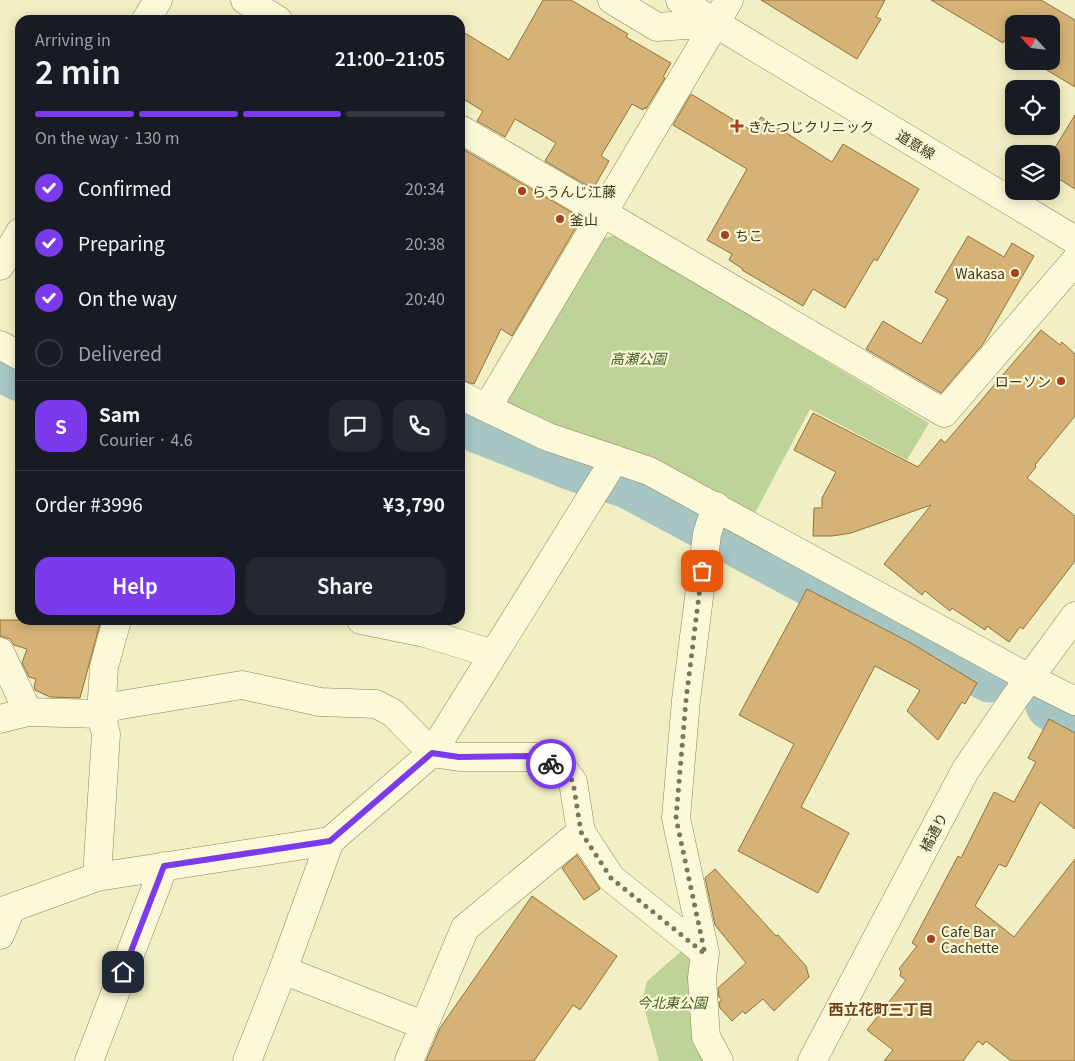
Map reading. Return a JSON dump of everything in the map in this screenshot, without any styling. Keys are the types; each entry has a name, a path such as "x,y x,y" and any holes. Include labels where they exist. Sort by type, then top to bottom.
{"street":[{"path":"149,15 158,0"},
{"path":"245,0 270,15"},
{"path":"612,0 657,27 712,12 729,0"},
{"name":"道意線","path":"680,0 712,12 1075,240"},
{"path":"487,408 602,214 712,12"},
{"path":"465,131 602,214 944,413 1075,260"},
{"path":"0,266 15,240"},
{"path":"0,346 15,354"},
{"path":"465,397 609,468 649,471 712,518 1075,701"},
{"path":"247,1061 283,970 330,841 432,753 609,468"},
{"path":"712,518 686,700 676,818 705,954 702,978 706,1037 719,1061"},
{"name":"橘通り","path":"812,1061 965,771 1029,678 1075,616"},
{"path":"97,878 106,734 101,714 104,667 115,625"},
{"path":"386,625 425,633 493,654"},
{"path":"0,652 28,712"},
{"path":"0,719 28,712 101,714 115,706 242,685 320,702 376,704 393,713 432,753 459,757 537,756 566,771 573,782 581,832 611,878 705,954"},
{"path":"409,1061 465,928 581,832"},
{"path":"0,935 5,910 97,878 330,841"},
{"path":"89,1061 164,866"},
{"path":"283,970 423,1025"}],"green space":[{"name":"高瀬公園","path":"616,235 929,423 907,460 810,409 753,517 507,409 504,399 601,239"},
{"name":"今北東公園","path":"684,949 698,961 710,1061 659,1061 642,1000 647,981"}],"building":[{"path":"543,0 571,0 628,34 626,37 671,63 663,77 665,78 646,109 645,107 643,110 632,104 601,156 609,161 593,189 545,161 556,143 515,119 505,137 477,121 483,111 465,100 465,33 509,60"},
{"path":"761,0 885,0 876,17 881,19 857,59"},
{"path":"931,0 1041,0 1075,20 1075,87 1047,70 1060,70 1060,15 1005,15 1005,39 1003,43"},
{"path":"691,94 752,131 761,117 832,162 843,144 919,189 877,261 874,259 845,308 813,289 803,306 742,270 729,260 732,254 707,240 747,169 673,125"},
{"path":"1075,115 1075,189 1060,180 1060,145 1057,145"},
{"path":"465,150 578,216 575,222 578,224 512,336 501,329 474,384 465,381"},
{"path":"968,236 1004,257 1012,243 1034,256 983,344 941,393 866,349 883,321 921,344 948,299 935,292"},
{"path":"1041,330 1060,345 1062,342 1075,354 1075,416 1035,465 1036,467 1027,478 1075,516 1075,561 1023,629 1020,627 1009,642 987,626 985,630 952,608 950,611 925,591 922,595 884,564 931,505 851,533 813,536 814,508 822,508 822,498 836,472 794,450 813,413 918,467 941,439 945,443"},
{"path":"807,589 911,643 977,683 965,704 962,702 938,740 907,711 920,690 875,666 801,807 849,833 818,893 738,851 794,744 739,715"},
{"path":"0,620 15,620 15,625 100,625 80,698 50,697 35,690 36,679 29,677 22,663 27,649 14,645 10,639 0,636"},
{"path":"1049,719 1075,733 1075,829 1040,802 1006,867 999,864 975,906 1014,937 1075,859 1075,1061 1011,1061 986,1041 983,1045 978,1041 963,1061 884,1061 893,1050 867,1030 906,980 900,976 901,971 899,969 917,946 912,943 958,856 961,858 994,792 1014,802 1036,762 1028,758"},
{"path":"577,855 600,889 584,900 562,868"},
{"path":"715,869 806,966 809,977 774,1011 763,999 745,1014 743,1011 732,1021 720,1008 719,1002 722,1000 719,997 718,988 746,963 715,925 705,878"},
{"path":"532,896 617,956 580,1010 573,1005 534,1061 426,1061 440,1028"}],"waterway":[{"path":"0,366 15,374"},
{"path":"465,422 575,466 628,483 990,677"},
{"path":"1051,705 1075,719"}],"way so far":[{"path":"551,764 566,771 573,782 581,832 611,878 705,954 676,818 686,700 702,571"}],"place":[{"name":"きたつじクリニック","path":"737,126"},
{"name":"らうんじ江藤","path":"522,191"},
{"name":"釜山","path":"560,219"},
{"name":"ちこ","path":"725,235"},
{"name":"Wakasa","path":"1015,273"},
{"name":"ローソン","path":"1061,381"},
{"name":"Cafe Bar Cachette","path":"931,939"}],"district":[{"name":"西立花町三丁目","path":"881,1008"}],"route":[{"path":"123,972 164,866 330,841 432,753 459,757 537,756 551,764"}]}
